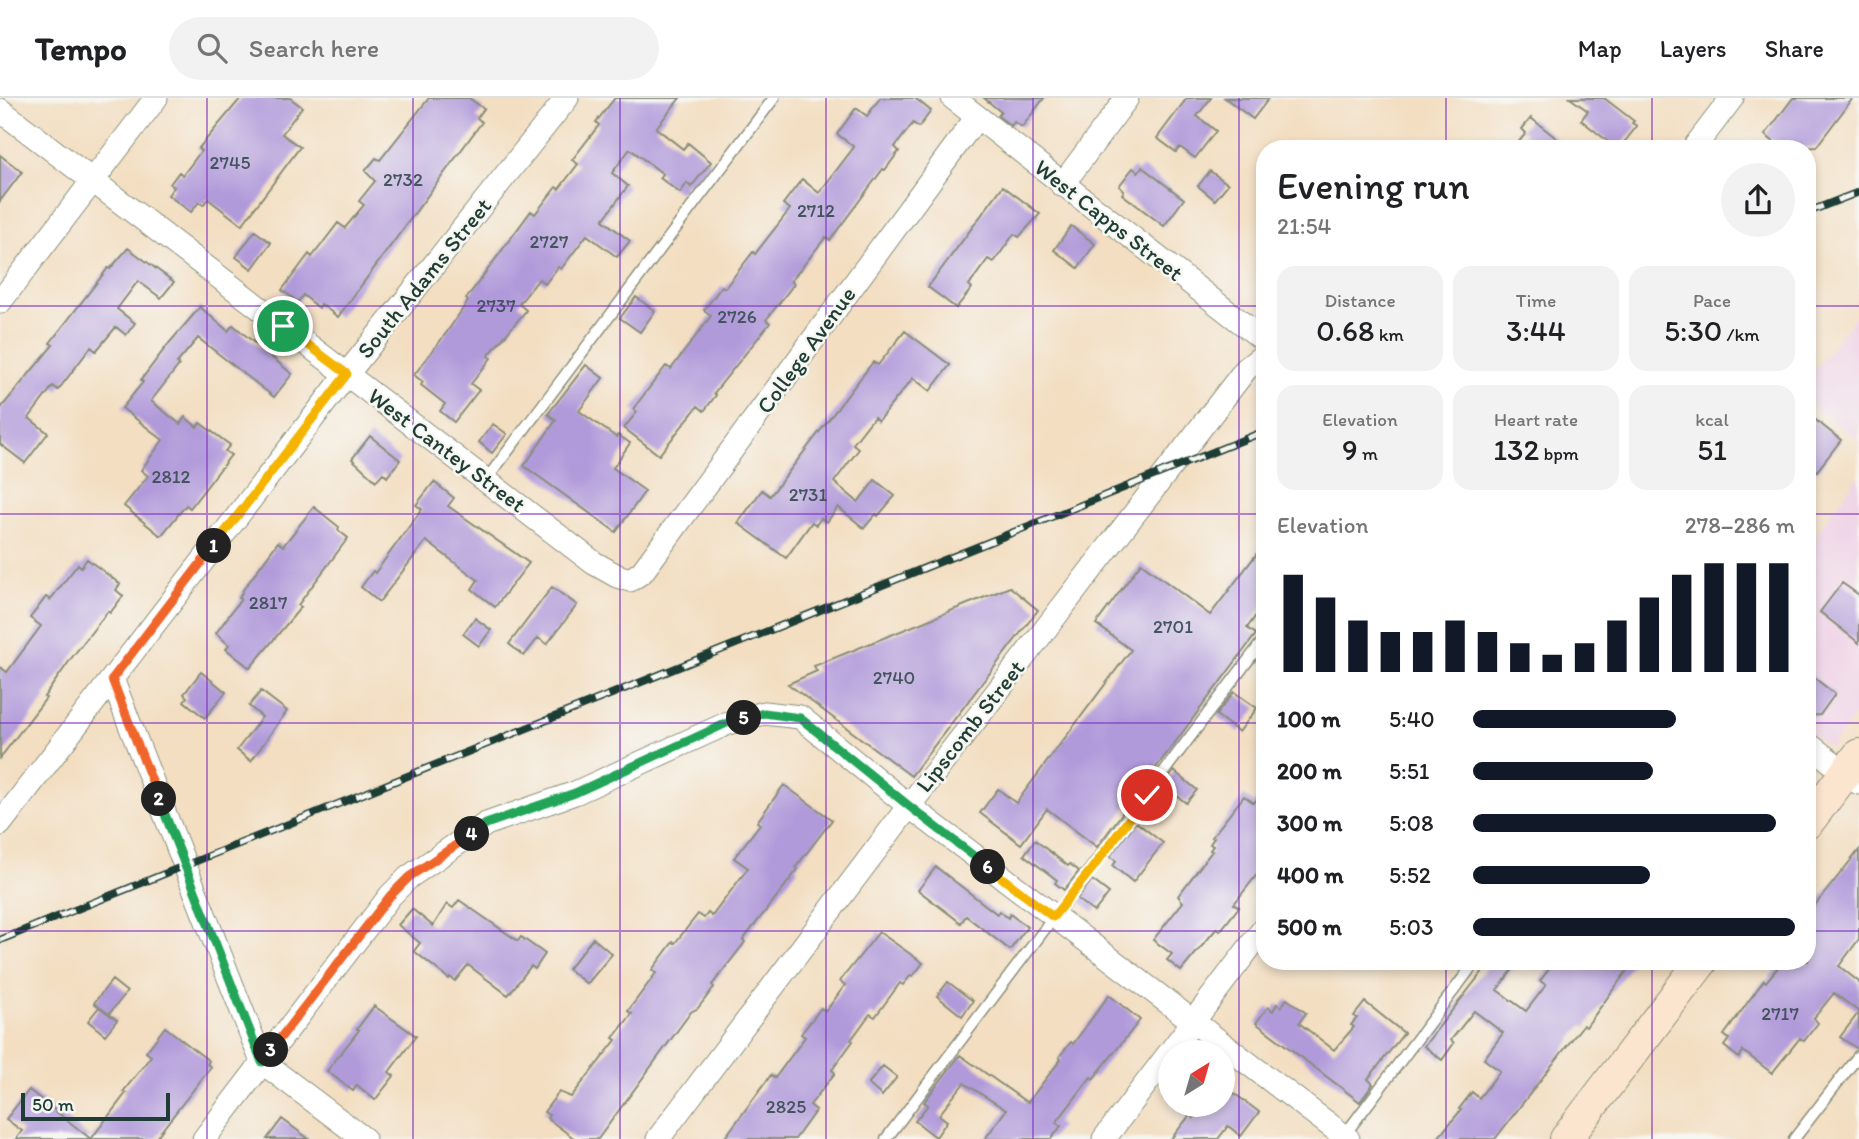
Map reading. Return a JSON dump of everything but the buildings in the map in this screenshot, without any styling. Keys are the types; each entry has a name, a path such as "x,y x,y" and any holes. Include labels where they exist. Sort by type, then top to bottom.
{"main road":[{"path":"1816,813 1854,770"},
{"path":"1566,1139 1695,970"}],"street":[{"path":"0,302 156,98"},
{"name":"South Adams Street","path":"0,824 347,374 567,98"},
{"name":"West Capps Street","path":"953,98 1256,334"},
{"path":"1062,185 1127,98"},
{"path":"1700,140 1732,98"},
{"name":"West Cantey Street","path":"0,110 594,563 617,576 631,580"},
{"name":"College Avenue","path":"631,580 642,572 978,117"},
{"name":"Lipscomb Street","path":"658,1139 909,806 1245,369 1256,361"},
{"path":"112,679 262,1062 363,1139"},
{"path":"204,1139 390,896 409,877 486,824 575,793 727,723 764,713 800,718 909,806 1344,1138"},
{"path":"1816,749 1854,770"},
{"path":"1104,1139 1256,939"}],"lane":[{"path":"486,481 645,266 774,98"},
{"path":"887,1139 1256,650"},
{"path":"1344,1138 1469,970"},
{"path":"1794,1139 1859,1055"}],"shaded area":[{"path":"1859,312 1859,440 1816,409 1816,368"},
{"path":"1859,475 1859,710 1830,748 1816,737 1816,534"}],"railway":[{"path":"1816,209 1859,192"},
{"path":"0,940 1256,435"}],"route":[{"path":"283,326 347,374 112,679 262,1062 390,896 409,877 486,824 575,793 727,723 764,713 800,718 1053,917 1147,795"}]}
